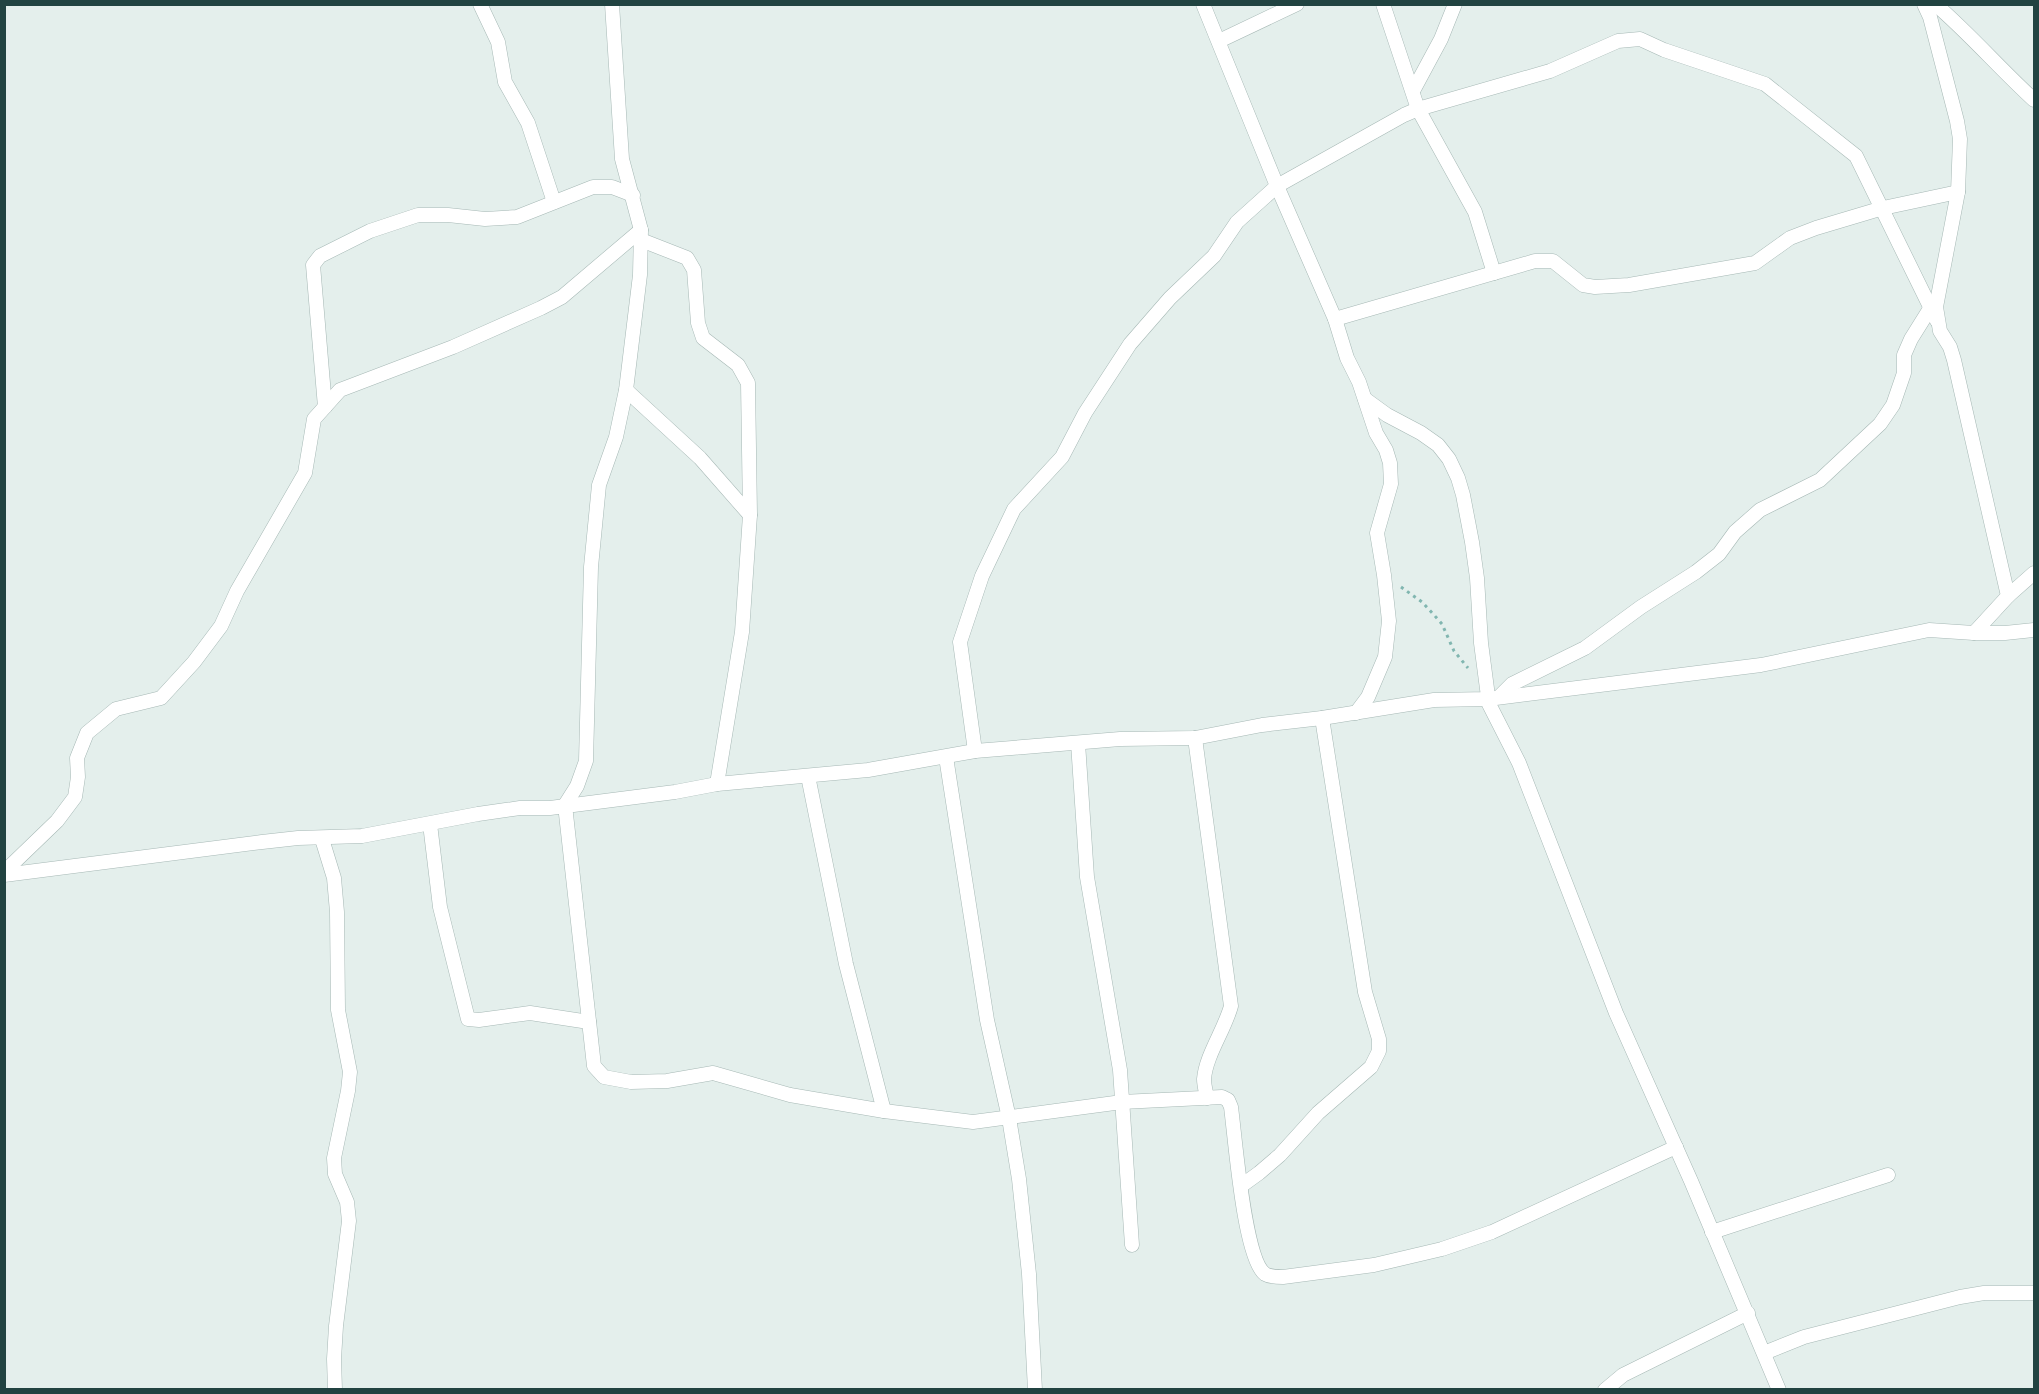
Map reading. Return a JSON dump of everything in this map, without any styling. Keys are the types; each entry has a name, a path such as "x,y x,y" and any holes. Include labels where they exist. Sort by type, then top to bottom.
{"street":[{"path":"480,4 498,42 505,82 528,123 554,202"},
{"path":"612,4 622,159 633,195 641,235 640,275 626,390 616,437 599,485 591,567 586,761 577,786 565,805 594,1066 604,1077 631,1082 667,1081 713,1073 790,1095 884,1111 973,1122 1122,1102 1222,1097 1228,1100 1231,1107 1240,1186 1251,1248 1265,1274 1283,1277 1374,1265 1442,1249 1500,1228 1676,1147"},
{"path":"1203,4 1277,186 1335,319 1347,358 1359,382 1376,433 1386,450 1392,473 1377,533 1389,621 1385,657 1372,691 1356,713"},
{"path":"1219,41 1297,4"},
{"path":"1383,4 1418,109 1475,212 1494,273"},
{"path":"1413,91 1441,39 1455,4"},
{"path":"1924,4 1930,17 1960,139 1958,192 1936,299 1937,321"},
{"path":"1935,4 1963,28 2034,100"},
{"path":"975,751 960,642 982,576 1014,509 1062,457 1085,413 1130,344 1170,298 1214,256 1237,222 1277,186 1404,115 1550,71 1618,41 1640,39 1664,50 1765,84 1856,156 1931,307 1940,331 1950,347 2008,596"},
{"path":"325,407 313,265 315,260 370,231 418,215 485,219 517,217 593,187 612,187 633,195"},
{"path":"1335,319 1535,261 1554,261 1583,285 1595,287 1629,285 1755,263 1790,238 1883,208 1958,192"},
{"path":"4,874 57,821 75,797 78,777 77,758 87,733 116,709 161,698 194,662 221,626 237,591 305,472 314,419 340,390 453,346 562,297 641,235"},
{"path":"641,235 687,258 694,270 698,322 704,338 738,365 748,383 750,514 742,632 717,784"},
{"path":"1491,694 1585,648 1719,554 1735,532 1760,510 1820,480 1880,424 1893,405 1904,374 1904,355 1931,307"},
{"path":"626,390 700,458 750,514"},
{"path":"1365,399 1387,415 1438,445 1449,459 1458,478 1472,542 1491,694 1489,704 1520,763 1616,1013 1779,1389"},
{"path":"1974,633 2008,596 2034,573"},
{"path":"4,874 298,838 362,836 488,812 675,792 717,784 868,770 975,751 1120,739 1194,738 1262,725 1434,700 1761,664 1929,630 1974,633 2034,630"},
{"path":"1240,1186 1280,1155 1318,1113 1371,1067 1379,1051 1379,1039 1365,992 1322,718"},
{"path":"1194,738 1231,1006 1204,1078 1207,1098"},
{"path":"1078,743 1087,877 1120,1070 1132,1245"},
{"path":"946,757 987,1020 1009,1118 1019,1179 1029,1274 1035,1389"},
{"path":"808,776 846,964 884,1111"},
{"path":"430,824 440,908 468,1019 479,1020 530,1013 589,1022"},
{"path":"322,839 334,878 337,912 338,1010 350,1072 334,1158 335,1174 347,1202 349,1221 336,1326 335,1389"},
{"path":"1712,1232 1888,1175"},
{"path":"1764,1353 1804,1337 1948,1299 1984,1293 2034,1293"},
{"path":"1605,1389 1623,1375 1748,1313"}],"path":[{"path":"1384,575 1422,602 1442,624 1454,651 1491,694"}]}
